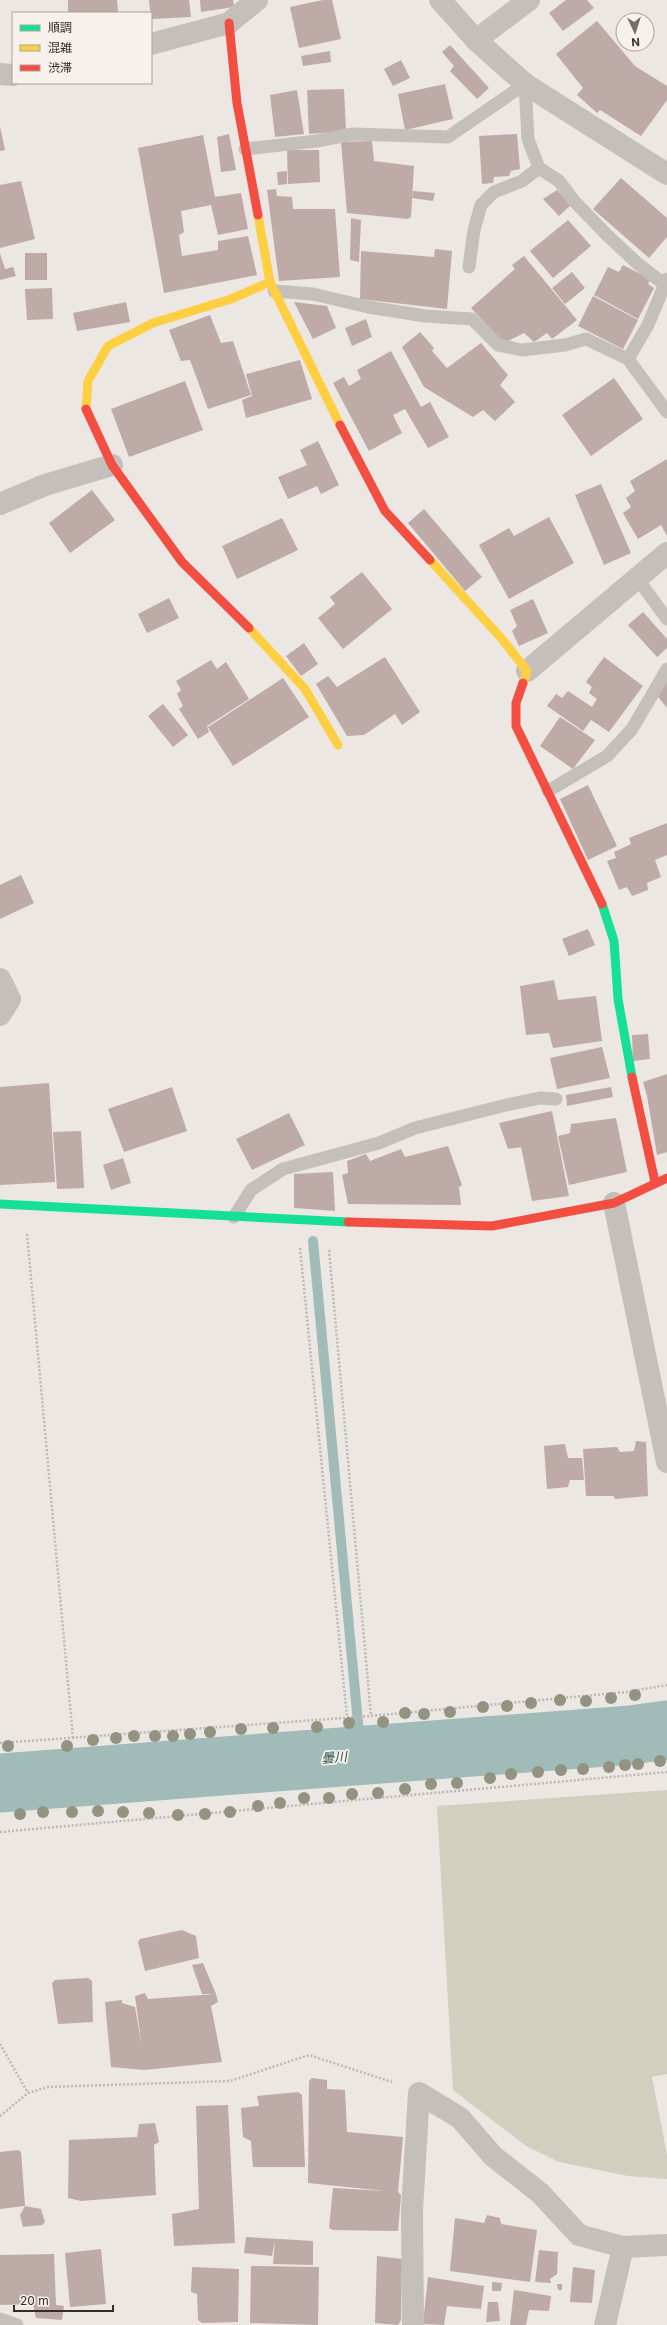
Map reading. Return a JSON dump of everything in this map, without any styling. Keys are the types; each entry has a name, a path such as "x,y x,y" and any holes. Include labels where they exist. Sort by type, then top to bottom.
{"street":[{"path":"152,44 229,23 257,0"},
{"path":"440,0 476,40 525,84 667,174"},
{"path":"476,40 529,0"},
{"path":"229,23 237,103 272,287 315,378 385,511 502,639 527,670"},
{"path":"0,74 12,75"},
{"path":"272,287 153,323 108,346 88,381 85,408 112,465 182,562 268,646 305,689 338,745"},
{"path":"0,504 45,485 112,465"},
{"path":"655,1182 625,1045 618,999 614,941 600,896 516,726 516,703 527,670 667,553"},
{"path":"0,979 10,999 0,1015"},
{"path":"0,1204 25,1207 298,1220 492,1226 614,1203 655,1182 667,1178"},
{"path":"614,1203 667,1462"},
{"path":"412,2325 412,2210 420,2093 460,2118 493,2156 540,2193 579,2235 623,2247 667,2245"},
{"path":"605,2325 623,2247"}],"lane":[{"path":"246,149 317,141 353,134 448,137 525,84"},
{"path":"525,84 527,132 539,168 559,181 574,201 638,264 666,281 648,325 628,359"},
{"path":"469,267 474,230 481,205 494,192 522,181 539,168"},
{"path":"272,287 313,294 368,307 425,316 472,319 498,345 522,350 565,344 586,339 628,359 667,412"},
{"path":"637,578 667,619"},
{"path":"548,791 607,756 632,729 667,668"},
{"path":"234,1217 251,1190 283,1169 379,1142 415,1128 506,1104 540,1098 556,1099"},
{"path":"0,2319 17,2325"}],"path":[{"path":"25,1207 73,1738"},
{"path":"298,1220 346,1717"},
{"path":"326,1220 371,1716"},
{"path":"0,1743 371,1716 626,1692 667,1685"},
{"path":"0,1832 667,1772"},
{"path":"0,2044 28,2093"},
{"path":"0,2116 28,2093 48,2087 230,2081 309,2055 379,2077 420,2093"}],"green space":[{"path":"667,1790 667,2074 652,2077 667,2155 667,2179 628,2176 559,2162 526,2146 453,2090 437,1806"}],"building":[{"path":"68,0 117,0 118,12 68,12"},
{"path":"149,0 189,0 191,17 152,19 152,12 150,12"},
{"path":"200,0 233,0 234,7 201,12"},
{"path":"323,0 332,0 341,39 299,48 290,7"},
{"path":"566,0 587,0 594,8 563,31 549,13"},
{"path":"597,21 615,42 615,52 623,52 635,66 667,86 667,100 641,136 600,110 597,113 577,95 583,88 556,54"},
{"path":"450,45 489,88 477,99 450,71 454,66 442,52"},
{"path":"330,51 331,62 303,66 301,56"},
{"path":"401,60 410,78 393,86 384,69"},
{"path":"445,84 453,119 405,130 398,94"},
{"path":"344,89 346,131 309,134 307,90"},
{"path":"297,90 304,134 275,137 270,95"},
{"path":"0,126 5,150 0,151"},
{"path":"229,134 236,170 221,172 217,137"},
{"path":"517,134 520,169 511,171 509,176 494,177 493,183 482,184 479,136"},
{"path":"203,135 215,197 241,193 248,229 218,235 211,205 181,211 184,232 179,235 182,256 218,250 218,241 248,236 257,275 164,293 138,148"},
{"path":"372,141 374,161 414,166 411,217 408,219 347,213 341,142"},
{"path":"287,150 319,150 320,182 288,184"},
{"path":"287,171 287,184 278,185 277,172"},
{"path":"621,178 667,218 667,237 649,258 593,209"},
{"path":"21,181 35,239 0,248 0,185"},
{"path":"276,189 277,196 292,197 293,209 335,209 340,277 279,281 267,190"},
{"path":"557,190 571,205 559,216 543,199"},
{"path":"413,191 435,193 433,201 412,198"},
{"path":"351,218 361,220 359,262 350,260"},
{"path":"568,220 591,246 553,278 530,251"},
{"path":"435,249 452,251 447,309 360,299 361,251 434,257"},
{"path":"0,253 5,269 13,267 16,276 0,280"},
{"path":"25,253 47,253 47,280 25,280"},
{"path":"524,256 577,320 552,339 547,333 534,342 524,333 504,343 471,308 515,269 512,265"},
{"path":"623,265 650,279 648,284 654,288 638,319 594,295 608,267 619,272"},
{"path":"572,272 585,288 565,304 552,288"},
{"path":"52,288 53,319 27,320 25,289"},
{"path":"593,296 638,320 623,349 578,326"},
{"path":"126,302 130,322 77,331 73,313"},
{"path":"294,302 327,306 336,328 313,339"},
{"path":"210,315 221,343 233,341 251,395 208,409 190,360 181,361 169,330"},
{"path":"366,319 372,337 352,346 345,328"},
{"path":"420,332 434,348 432,351 447,368 481,343 508,375 500,385 515,402 495,421 483,410 473,417 424,387 402,347"},
{"path":"391,351 421,407 430,402 449,437 428,448 405,409 393,415 402,433 369,451 333,383 344,377 349,386 361,379 357,370"},
{"path":"300,360 312,399 246,418 242,400 252,396 246,374"},
{"path":"614,378 643,419 591,456 562,415"},
{"path":"185,381 203,430 129,457 111,409"},
{"path":"318,441 339,485 321,494 317,486 288,499 278,477 307,465 300,450"},
{"path":"667,459 667,536 661,525 638,539 623,513 631,507 626,498 635,491 630,481"},
{"path":"601,484 631,553 604,565 575,495"},
{"path":"92,490 115,520 70,553 49,523"},
{"path":"424,509 482,577 465,591 408,523"},
{"path":"549,517 574,563 509,599 479,545 509,528 514,536"},
{"path":"282,518 298,550 237,579 222,546"},
{"path":"362,572 392,609 343,649 318,618 335,604 330,597"},
{"path":"169,598 179,618 147,633 138,614"},
{"path":"533,599 548,633 519,646 512,631 517,626 510,610"},
{"path":"643,612 667,639 667,648 657,657 628,625"},
{"path":"304,643 318,664 301,676 286,656"},
{"path":"385,657 420,712 402,725 395,714 364,735 347,736 316,684 328,676 337,687"},
{"path":"604,657 643,686 609,732 591,720 583,731 547,706 556,694 562,698 568,691 592,707 597,699 589,693 592,687 586,682"},
{"path":"211,660 217,669 226,662 249,699 207,726 209,732 198,739 179,709 183,706 177,694 181,690 176,681"},
{"path":"667,675 667,708 655,693"},
{"path":"283,678 309,717 233,766 208,727"},
{"path":"163,704 188,735 173,747 148,716"},
{"path":"560,717 595,740 573,769 540,746"},
{"path":"588,785 617,846 588,860 560,799"},
{"path":"667,823 667,855 655,860 661,877 647,883 648,890 632,896 627,887 619,890 607,861 616,858 614,852 631,844 629,838"},
{"path":"21,875 34,903 0,919 0,885"},
{"path":"588,929 595,945 569,956 562,939"},
{"path":"554,980 558,1000 596,996 602,1041 553,1048 549,1033 526,1035 520,986"},
{"path":"648,1034 650,1059 633,1061 632,1035"},
{"path":"602,1047 610,1078 557,1089 550,1058"},
{"path":"667,1074 667,1152 657,1155 647,1096 643,1082"},
{"path":"49,1083 55,1182 0,1185 0,1087"},
{"path":"172,1087 187,1131 124,1152 108,1109"},
{"path":"611,1087 613,1097 567,1106 566,1095"},
{"path":"552,1111 569,1196 532,1201 521,1147 508,1149 499,1123"},
{"path":"289,1113 305,1145 252,1170 236,1139"},
{"path":"616,1118 627,1172 569,1185 558,1136 570,1133 571,1124"},
{"path":"81,1131 84,1188 57,1189 53,1132"},
{"path":"448,1146 462,1185 459,1187 461,1205 348,1204 342,1175 348,1173 347,1161 366,1154 370,1161 401,1149 405,1157"},
{"path":"123,1158 131,1183 111,1190 103,1165"},
{"path":"333,1172 335,1211 294,1208 294,1174"},
{"path":"636,1441 646,1442 648,1496 615,1499 613,1496 586,1496 583,1449 617,1447 620,1452 634,1451"},
{"path":"565,1444 568,1458 582,1458 584,1480 570,1480 568,1487 547,1489 544,1446"},
{"path":"182,1930 196,1936 199,1958 145,1971 138,1942 140,1939"},
{"path":"203,1963 216,1994 202,1994 192,1965"},
{"path":"88,1978 92,1981 93,2022 58,2024 52,1983 55,1980"},
{"path":"145,1993 148,1999 216,1994 218,2002 211,2006 222,2062 144,2070 111,2067 105,2002 122,2000 122,2003 135,2007 142,2047 135,1996"},
{"path":"312,2078 327,2080 327,2089 345,2090 347,2132 403,2137 398,2192 401,2195 398,2231 333,2230 329,2228 333,2188 386,2191 308,2183 309,2081"},
{"path":"298,2092 302,2095 305,2167 253,2167 251,2141 243,2137 241,2108 259,2106 257,2096"},
{"path":"228,2105 235,2243 174,2246 172,2214 199,2209 196,2106"},
{"path":"155,2123 159,2142 154,2145 156,2195 81,2201 68,2198 69,2140 137,2137 139,2124"},
{"path":"18,2150 21,2152 25,2206 0,2209 0,2152"},
{"path":"25,2206 41,2209 45,2222 42,2225 23,2227 20,2215"},
{"path":"487,2215 500,2218 501,2224 537,2230 530,2282 450,2271 455,2218 484,2223"},
{"path":"246,2237 313,2241 313,2265 273,2264 275,2240 272,2256 244,2253"},
{"path":"101,2249 106,2304 70,2307 65,2253"},
{"path":"539,2250 558,2252 557,2274 550,2279 551,2283 535,2282"},
{"path":"54,2254 56,2305 64,2306 62,2320 36,2318 33,2304 0,2305 0,2255"},
{"path":"377,2256 402,2259 401,2320 398,2325 375,2323"},
{"path":"251,2266 319,2267 318,2325 250,2323"},
{"path":"192,2267 239,2269 238,2322 202,2323 198,2320 197,2294 191,2292"},
{"path":"573,2267 595,2270 592,2303 570,2302"},
{"path":"428,2277 484,2286 481,2309 447,2306 444,2325 423,2324"},
{"path":"492,2282 502,2283 501,2291 492,2291"},
{"path":"557,2284 562,2284 562,2290 558,2290"},
{"path":"514,2290 551,2296 549,2311 529,2310 526,2325 510,2325"},
{"path":"488,2302 498,2302 500,2321 486,2322"}],"waterway":[{"path":"313,1241 361,1755"},
{"name":"曇川","path":"0,1783 631,1735 667,1730"}],"traffic: fast":[{"path":"602,904 614,941 618,999 632,1077"},
{"path":"0,1204 348,1222"}],"traffic: slow":[{"path":"258,215 270,282 340,425"},
{"path":"86,409 88,381 108,346 153,323 231,299 270,282"},
{"path":"430,560 502,639 527,671 523,683"},
{"path":"249,628 305,689 338,745"}],"traffic: jam":[{"path":"229,23 237,103 258,215"},
{"path":"86,409 112,465 182,562 249,628"},
{"path":"340,425 385,511 430,560"},
{"path":"523,683 516,703 516,726 602,904"},
{"path":"632,1077 655,1182"},
{"path":"348,1222 492,1226 614,1203 667,1178"}]}
